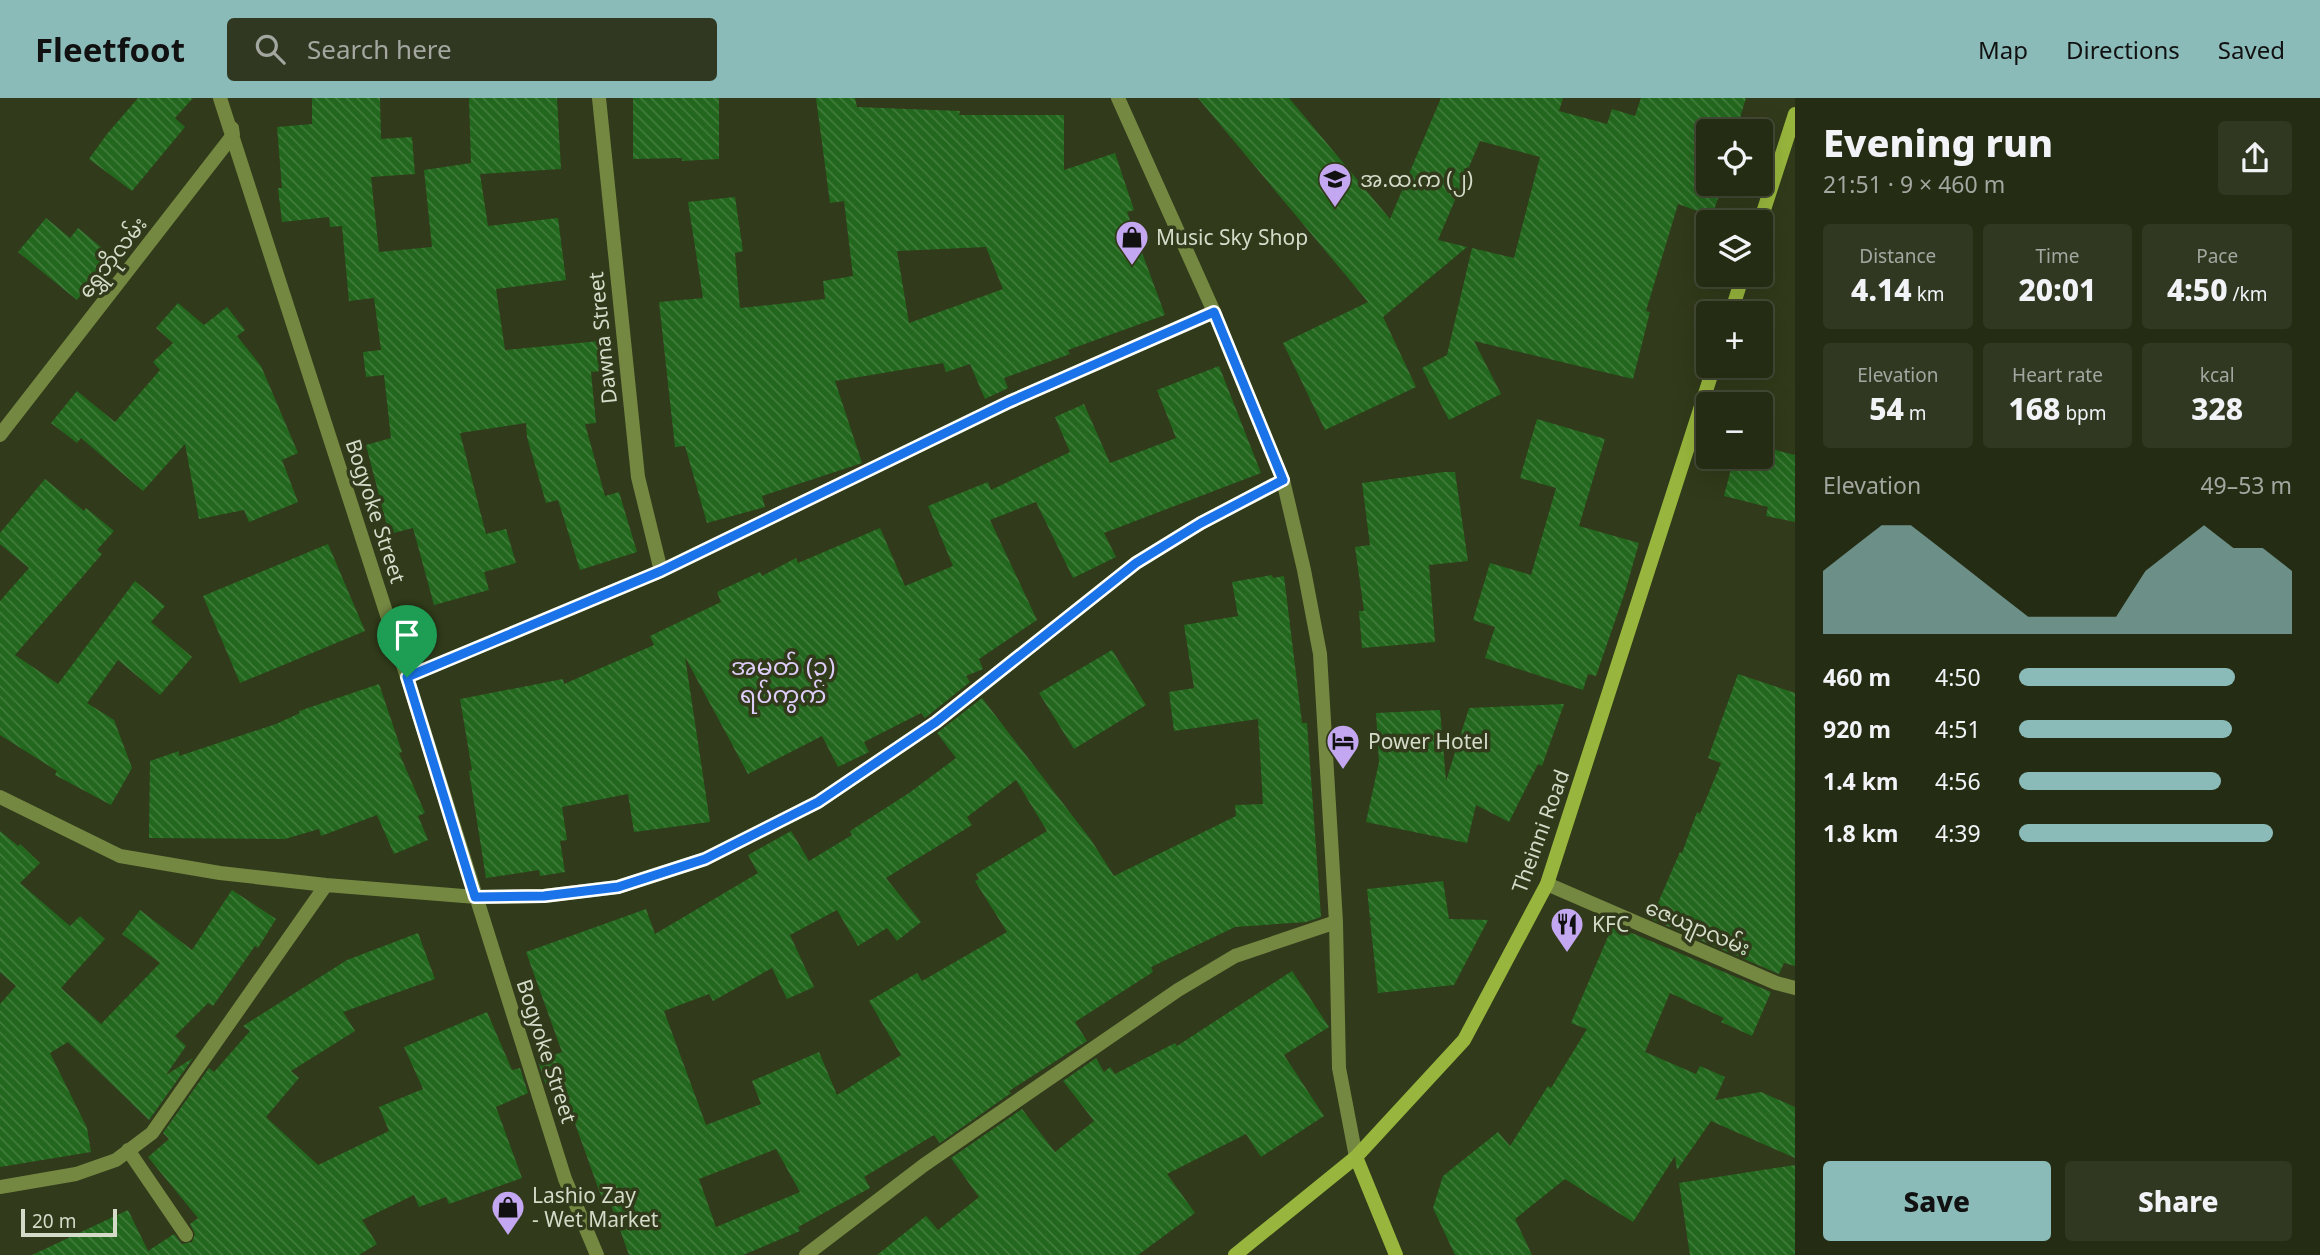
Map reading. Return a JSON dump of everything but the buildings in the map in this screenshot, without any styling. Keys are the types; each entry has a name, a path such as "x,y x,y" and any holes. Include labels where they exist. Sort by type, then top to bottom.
{"main road":[{"path":"1764,210 1794,122"},
{"name":"Theinni Road","path":"1234,1255 1356,1157 1464,1040 1547,884 1710,378"},
{"path":"1356,1157 1396,1255"}],"street":[{"name":"Bogyoke Street","path":"220,98 565,1178 597,1255"},
{"path":"230,98 233,135"},
{"name":"Dawna Street","path":"599,98 638,477 661,571"},
{"path":"1118,98 1214,312 1283,480 1320,654 1336,922 1339,1068 1356,1157"},
{"name":"ရွှေဘိုလမ်း","path":"0,435 233,135"},
{"path":"407,677 661,571 1009,402 1214,312"},
{"path":"0,797 120,856 220,873 475,897 544,896 618,887 705,859 818,802 936,722 1136,563 1201,523 1283,480"},
{"name":"ဇေယျာလမ်း","path":"1547,884 1776,983 1795,988"},
{"path":"0,1187 76,1174 116,1160 152,1133 326,885"},
{"path":"806,1255 925,1165 1178,990 1235,956 1336,922"},
{"path":"128,1150 186,1235"}],"place":[{"name":"အ.ထ.က (၂)","path":"1335,209"},
{"name":"Music Sky Shop","path":"1132,267"},
{"name":"Power Hotel","path":"1343,771"},
{"name":"KFC","path":"1567,954"},
{"name":"Lashio Zay - Wet Market","path":"508,1237"}],"district":[{"name":"အမှတ် (၃) ရပ်ကွက်","path":"783,679"}],"route":[{"path":"1214,312 1283,480 1201,523 1136,563 936,722 818,802 705,859 618,887 544,896 475,897 407,677 661,571 1009,402 1214,312"}]}
